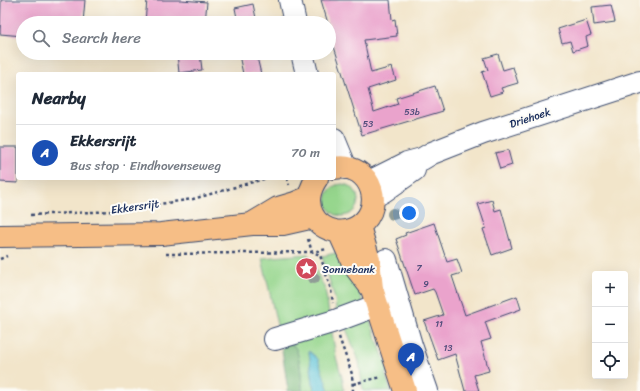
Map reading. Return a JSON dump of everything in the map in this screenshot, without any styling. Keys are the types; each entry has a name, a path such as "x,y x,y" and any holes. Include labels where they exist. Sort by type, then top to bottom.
{"main road":[{"path":"0,236 161,234 252,224 283,224 313,197 321,224 329,229 349,229 368,218 372,208 371,189 356,171 340,168"},
{"path":"349,229 355,267 375,297 402,348 405,391"}],"street":[{"path":"290,0 293,16"},
{"path":"303,60 306,72"},
{"name":"Driehoek","path":"371,189 413,172 422,159 432,153 483,133 640,82"},
{"path":"336,149 340,168"},
{"path":"386,260 402,348 427,391"},
{"path":"275,339 335,321 375,297"}],"path":[{"name":"Ekkersrijt","path":"24,216 113,211 192,199 260,180"},
{"path":"312,252 320,255 331,290 335,321 352,374 353,391"},
{"path":"353,384 386,376"}],"green space":[{"path":"339,184 345,184 355,191 358,200 357,206 351,213 345,216 339,216 329,209 326,203 326,197 333,187"},
{"path":"337,248 352,273 389,372 385,373 391,391 363,391 359,361 345,326 336,311 335,299 322,256 336,253"},
{"path":"308,254 325,289 336,357 343,381 344,391 329,391 309,352 314,391 302,391 302,381 296,350 291,344 281,343 262,258"},
{"path":"281,343 291,344 296,349 302,381 302,391 288,391"}],"water":[{"path":"309,351 318,359 329,391 314,391"}],"building":[{"path":"1,0 85,0 84,16 16,16 16,35 0,34"},
{"path":"147,0 207,2 206,16 146,16"},
{"path":"321,0 390,0 392,20 395,19 397,36 364,40 371,73 392,67 396,80 368,89 374,112 398,104 396,98 435,86 443,111 362,135 336,53 336,16 326,16"},
{"path":"253,4 256,16 237,16 235,8"},
{"path":"611,5 615,22 594,25 592,7"},
{"path":"586,20 591,35 586,37 588,46 573,51 570,41 562,43 558,29"},
{"path":"498,54 503,70 513,67 518,83 501,88 503,92 490,96 482,72 488,70 484,58"},
{"path":"178,60 201,60 202,70 179,72"},
{"path":"240,60 258,60 261,72 243,72"},
{"path":"0,147 16,147 16,180 18,180 18,183 0,182"},
{"path":"508,150 512,165 500,169 495,153"},
{"path":"492,200 495,211 501,209 512,248 492,255 483,229 486,228 478,204"},
{"path":"434,223 447,262 457,259 462,273 452,276 465,315 517,296 521,309 485,322 491,339 481,342 489,371 474,375 479,391 465,391 455,354 438,360 424,321 443,315 433,289 415,295 396,239 406,235 405,233"}],"place":[{"name":"Sonnebank","path":"307,269"},
{"name":"Ekkersrijt","path":"411,376"}]}
